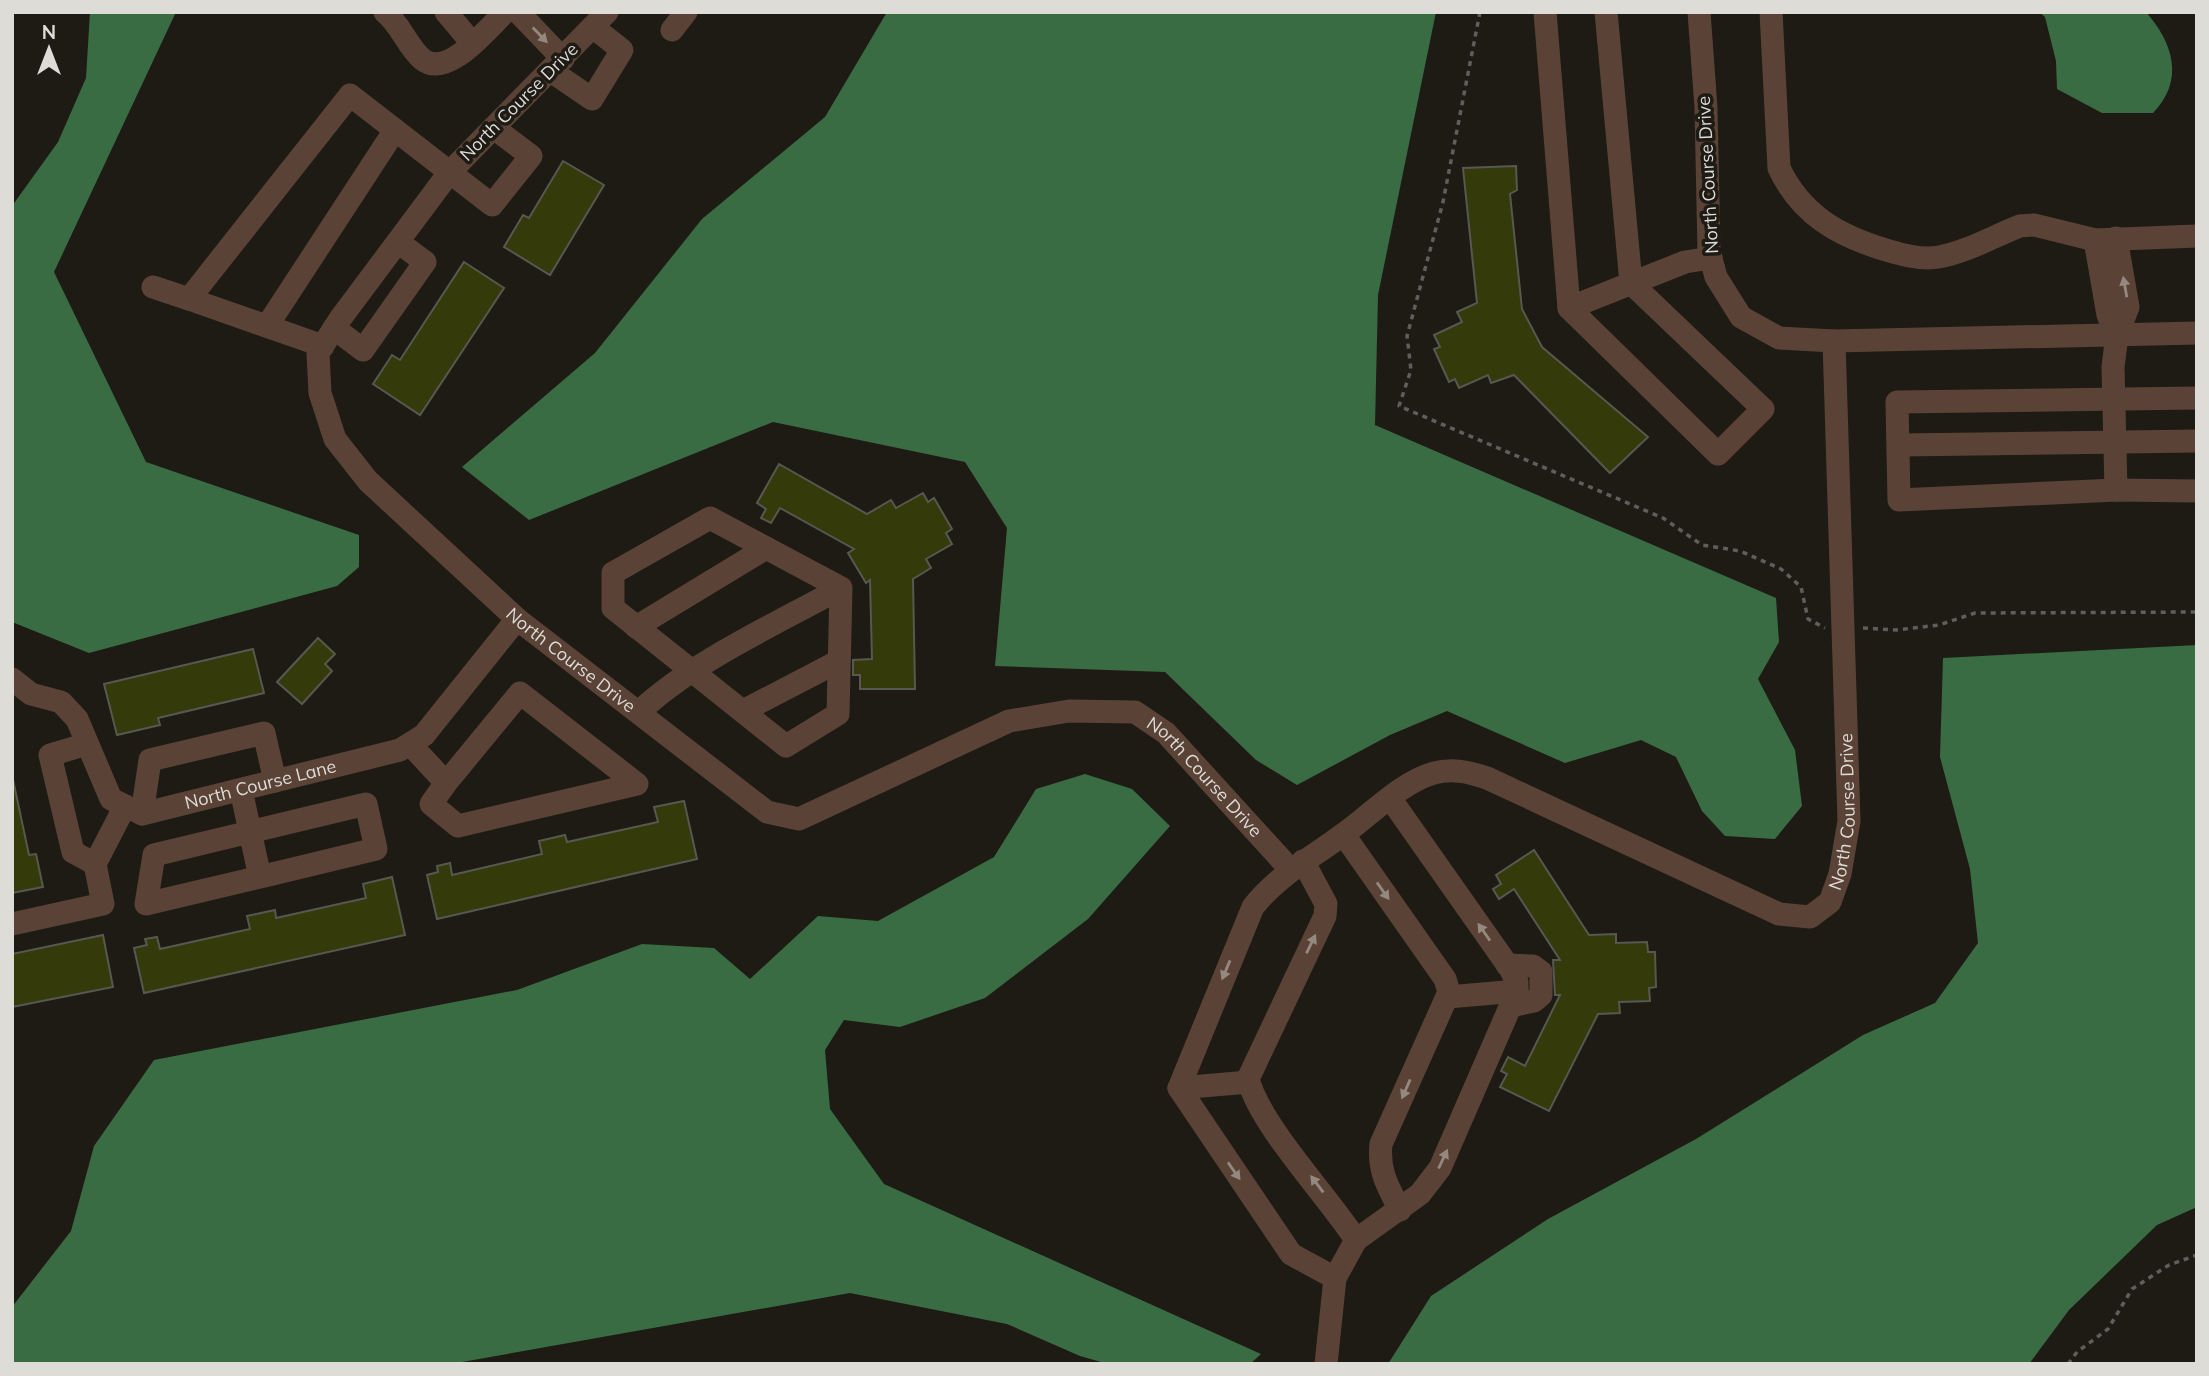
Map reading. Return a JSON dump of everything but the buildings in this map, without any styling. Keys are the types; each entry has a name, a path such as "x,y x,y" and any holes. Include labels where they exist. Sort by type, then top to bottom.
{"street":[{"path":"386,12 422,59 432,64 454,60 505,12"},
{"path":"446,12 472,43"},
{"path":"518,12 557,65 592,99 622,50 600,20"},
{"path":"1545,12 1569,307 1718,454 1763,409 1631,283 1606,12"},
{"name":"North Course Drive","path":"1699,12 1706,108 1711,258 1716,277 1741,317 1779,338 1834,341 2197,333"},
{"path":"1771,12 1779,168 1788,188 1816,217 1848,238 1911,257 1939,257 2020,226 2034,225 2106,239 2197,236"},
{"name":"North Course Drive","path":"600,20 449,173 328,337 318,353 320,393 335,439 368,481 517,619 767,812 799,820 1009,721 1069,711 1135,712 1166,733 1297,865 1326,904 1325,916 1253,1063 1249,1082"},
{"path":"189,299 350,95 492,205 531,156 495,128"},
{"path":"267,326 395,130"},
{"path":"2106,239 2128,307 2117,335 2113,367 2116,490"},
{"path":"153,287 267,326 328,337 363,350 425,262 398,242"},
{"path":"1569,307 1685,262 1711,258"},
{"name":"North Course Drive","path":"1179,1088 1253,907 1270,886 1344,835 1390,798 1416,781 1436,773 1464,771 1487,778 1779,915 1810,917 1830,902 1840,874 1849,821 1834,341"},
{"path":"2197,398 1898,402 1899,500 2116,490 2197,491"},
{"path":"1899,445 2197,441"},
{"path":"710,519 841,588 838,714 786,746 612,608 612,573 710,519"},
{"path":"636,627 766,548"},
{"path":"639,712 664,688 841,588"},
{"name":"North Course Lane","path":"133,810 240,790 400,750 424,735 517,619"},
{"path":"743,712 839,662"},
{"path":"12,679 31,694 61,702 77,719 111,799 133,810"},
{"path":"520,693 637,784 458,826 430,804 446,783 520,693"},
{"path":"94,864 133,810 150,760 264,733 275,781"},
{"path":"12,924 103,904 94,864 73,852 50,755 87,744"},
{"path":"410,744 446,783"},
{"path":"240,790 260,877"},
{"path":"1390,798 1507,965 1533,966 1541,972 1541,995 1534,1001 1448,997"},
{"path":"366,804 376,849 146,904 154,855 251,831 366,804"},
{"path":"1344,835 1445,979 1448,997 1381,1144 1379,1163 1382,1175 1400,1210"},
{"path":"1326,1364 1335,1278 1356,1240 1420,1194 1440,1168 1513,999"},
{"path":"1335,1278 1291,1254 1179,1088 1249,1082 1251,1094 1272,1126 1356,1240"}],"path":[{"path":"1480,12 1443,202 1407,336 1411,370 1399,406 1663,518 1702,545 1740,551 1781,569 1801,587 1808,619 1822,628 1831,628"},
{"path":"1853,628 1896,630 1939,625 1975,614 2197,612"},
{"path":"2068,1364 2077,1352 2108,1329 2132,1289 2169,1265 2197,1255"}],"shaded area":[{"path":"90,12 176,12 54,272 146,462 359,535 359,567 337,586 89,653 12,622 12,206 58,142 86,78"},
{"path":"887,12 1436,12 1378,295 1375,425 1776,598 1779,642 1758,679 1795,750 1802,806 1775,839 1725,836 1702,811 1676,757 1641,740 1565,763 1447,711 1390,735 1297,785 1256,760 1165,672 995,666 1007,528 965,462 773,422 529,520 462,467 595,353 702,219 825,117"},
{"path":"2039,12 2146,12 2163,36 2172,62 2169,88 2153,113 2102,113 2057,89 2056,61 2045,17"},
{"path":"2197,645 2197,1207 2157,1225 2069,1310 2029,1364 1388,1364 1431,1296 1548,1219 1696,1139 1863,1035 1935,1003 1978,943 1970,869 1940,757 1943,658"},
{"path":"1085,774 1132,789 1170,826 1088,919 985,998 900,1027 844,1020 825,1050 830,1109 884,1184 1261,1354 1250,1364 1108,1364 1080,1356 1007,1324 850,1293 451,1364 12,1364 12,1307 71,1231 94,1146 154,1060 517,990 642,944 714,948 750,979 818,916 878,921 994,857 1036,789"}]}
